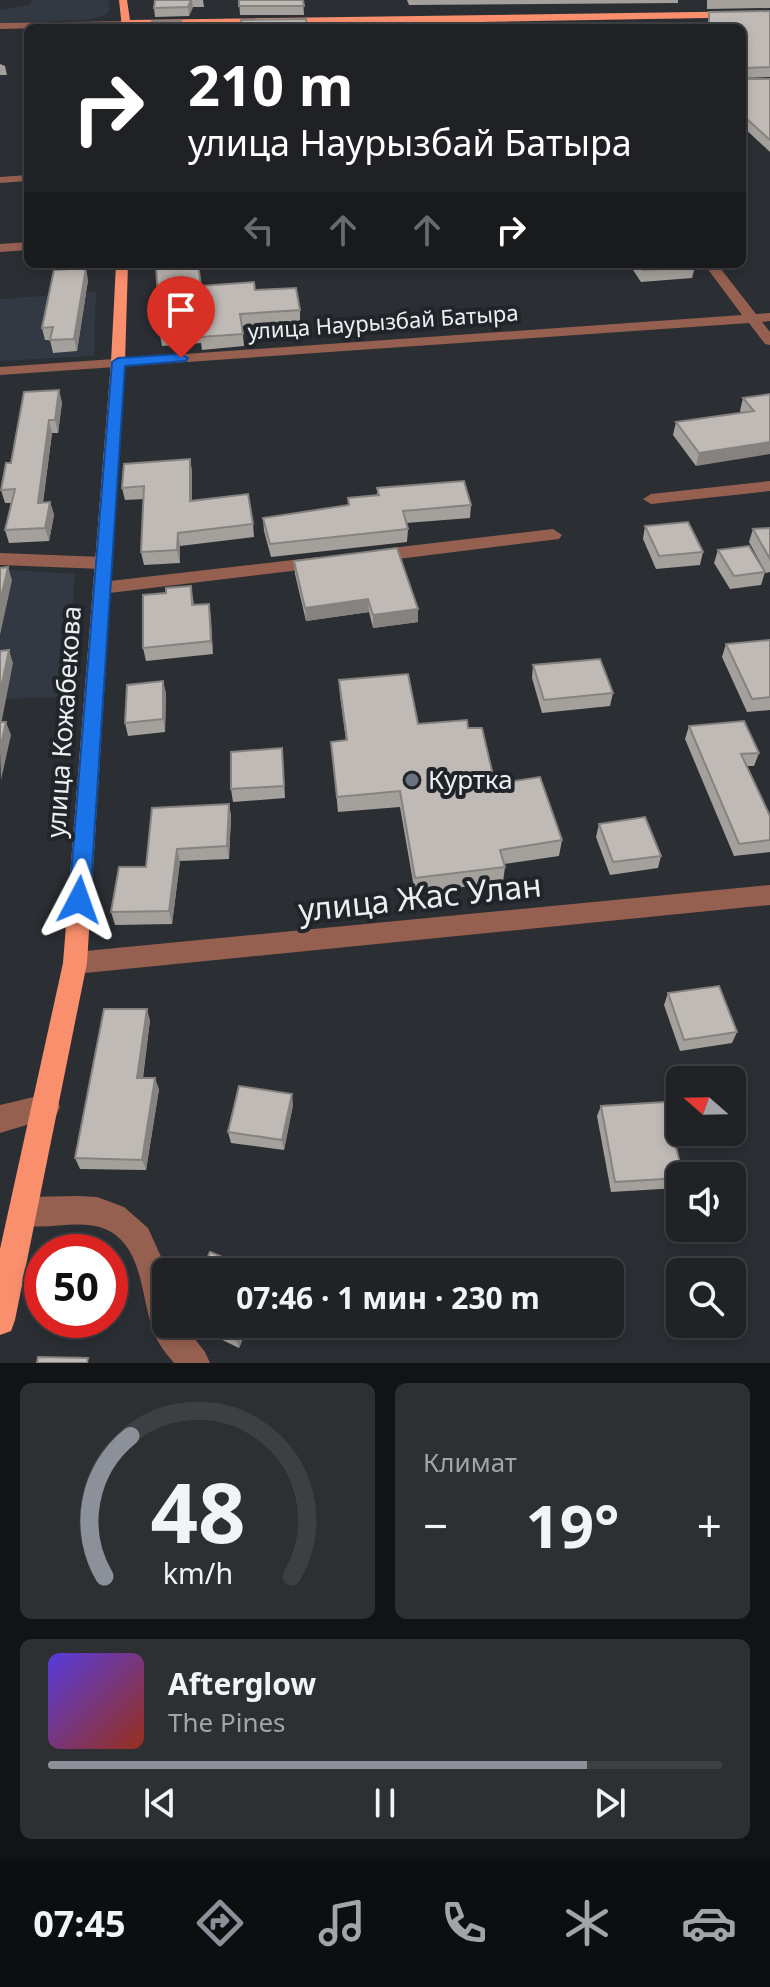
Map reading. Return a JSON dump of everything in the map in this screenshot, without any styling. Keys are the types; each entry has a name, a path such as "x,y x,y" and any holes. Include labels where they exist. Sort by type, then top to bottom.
{"main road":[{"path":"123,0 126,24"},
{"path":"233,24 770,14"},
{"name":"улица Кожабекова","path":"0,1320 75,963 118,362 122,268"}],"street":[{"path":"0,28 24,25"},
{"path":"0,180 24,178"},
{"path":"0,248 24,246"},
{"path":"713,268 770,341"},
{"name":"улица Наурызбай Батыра","path":"0,371 770,317"},
{"path":"651,499 770,486"},
{"path":"101,588 553,535"},
{"path":"0,559 103,563"},
{"name":"улица Жас Улан","path":"75,963 770,895"},
{"path":"0,1119 46,1107"},
{"path":"23,1212 99,1212 127,1223 147,1254 152,1271"},
{"path":"174,1338 194,1363"}],"shaded area":[{"path":"33,0 108,0 110,10 89,20 0,23 0,10 29,5"},
{"path":"96,292 94,356 0,361 0,299"},
{"path":"0,569 75,574 66,697 0,699"}],"building":[{"path":"155,0 191,0 188,7 154,8"},
{"path":"239,0 303,0 304,6 239,6"},
{"path":"770,11 770,67 746,68 746,24 709,24 709,12"},
{"path":"306,19 307,24 241,24 241,20"},
{"path":"152,21 181,21 180,24 151,24"},
{"path":"746,79 770,79 770,140 747,119"},
{"path":"86,268 74,339 50,340 53,327 42,328 54,270"},
{"path":"156,268 199,268 201,286 254,282 255,290 296,288 300,310 240,314 243,334 200,337 200,331 160,334"},
{"path":"59,390 55,420 49,420 38,503 50,502 45,528 5,530 15,489 1,490 6,463 11,463 24,392"},
{"path":"770,394 770,442 699,453 676,422 754,411 743,398"},
{"path":"190,459 190,501 248,494 253,524 178,533 177,550 141,552 144,486 122,488 124,464"},
{"path":"464,481 471,505 403,511 408,529 270,544 263,518 349,505 348,498 379,495 377,488"},
{"path":"688,522 703,552 659,556 645,526"},
{"path":"770,528 770,559 753,529"},
{"path":"749,546 765,572 734,576 718,550"},
{"path":"397,548 418,609 373,615 368,599 305,608 294,561"},
{"path":"8,567 0,602 0,568"},
{"path":"191,586 192,605 209,604 211,641 143,648 143,595 166,593 166,588"},
{"path":"770,640 770,697 752,699 726,644"},
{"path":"9,650 0,693 0,651"},
{"path":"600,659 613,693 544,700 533,665"},
{"path":"408,674 418,724 467,720 468,728 482,728 495,784 540,777 562,840 500,850 505,867 415,878 400,791 337,797 331,742 347,740 339,680"},
{"path":"163,681 163,719 125,723 127,685"},
{"path":"744,721 759,753 741,754 770,816 770,840 739,844 689,726"},
{"path":"0,722 6,722 0,749"},
{"path":"282,748 284,786 231,789 231,752"},
{"path":"229,804 227,846 177,849 169,911 111,912 119,867 146,867 152,808"},
{"path":"645,817 661,856 613,862 599,824"},
{"path":"719,986 737,1032 684,1040 668,993"},
{"path":"104,1009 147,1009 137,1078 155,1078 142,1160 75,1158"},
{"path":"239,1086 292,1094 282,1140 228,1132"},
{"path":"665,1102 666,1146 676,1146 680,1162 666,1162 666,1179 615,1182 601,1106"},
{"path":"210,1252 224,1258 207,1258"},
{"path":"38,1357 88,1358 87,1363 37,1363"}],"place":[{"name":"Куртка","path":"412,780"}],"route":[{"path":"79,900 118,362 181,358"}]}
